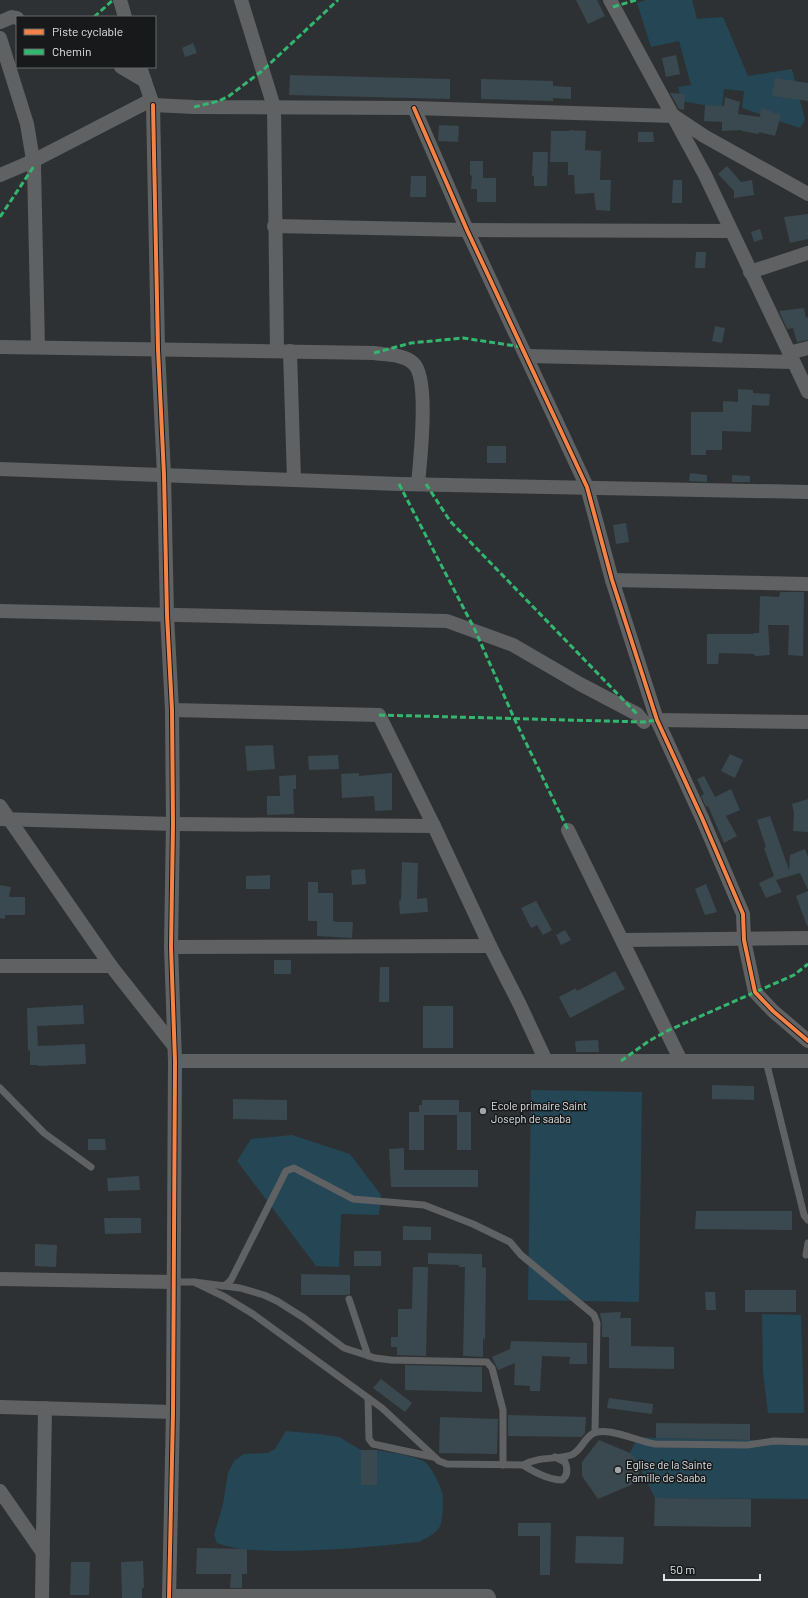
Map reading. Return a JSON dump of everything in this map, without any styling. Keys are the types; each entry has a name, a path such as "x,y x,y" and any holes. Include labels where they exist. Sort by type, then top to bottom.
{"street":[{"path":"120,0 125,16"},
{"path":"241,0 274,107 274,226 294,480"},
{"path":"610,0 705,175 730,231 808,392"},
{"path":"1,18 16,18"},
{"path":"0,38 27,124 33,161 38,347"},
{"path":"123,68 145,80"},
{"path":"140,68 152,102 158,349 164,475 167,615 172,710 173,824 171,947 175,1061 173,1412 169,1597 488,1596 489,1598"},
{"path":"0,175 33,161 152,102 274,107 414,108 674,116 704,136 738,154 782,181 808,194"},
{"path":"414,108 467,230 587,487 650,721 702,818 743,914 744,940 755,992 773,1011 808,1041"},
{"path":"274,226 467,230 730,231"},
{"path":"750,272 808,253"},
{"path":"0,347 284,351 380,354 406,358 417,368 421,384 423,405 418,484"},
{"path":"527,356 791,357 808,348"},
{"path":"0,469 418,484 808,492"},
{"path":"612,580 808,584"},
{"path":"0,611 447,621 514,645 586,687 650,721 808,722"},
{"path":"172,710 379,715 434,826 546,1061"},
{"path":"0,806 5,820 111,966 174,1046"},
{"path":"5,820 173,824 434,826"},
{"path":"568,830 681,1061"},
{"path":"623,940 744,940 808,938"},
{"path":"171,947 490,946"},
{"path":"0,966 111,966"},
{"path":"175,1061 808,1061"},
{"path":"0,1279 173,1282"},
{"path":"0,1407 173,1412"},
{"path":"42,1598 46,1408"},
{"path":"0,1491 43,1553"}],"lane":[{"path":"766,1061 804,1216 808,1220"},
{"path":"0,1088 44,1133 91,1167"},
{"path":"222,1286 231,1280 286,1171 289,1168 294,1168 353,1199 424,1205 474,1224 510,1242 521,1255 594,1315 597,1323 595,1432"},
{"path":"806,1255 808,1243"},
{"path":"173,1282 194,1282 240,1288 264,1294 304,1318 344,1348 368,1356 391,1360 487,1362 490,1364 503,1410 503,1465"},
{"path":"194,1282 225,1297 253,1314 382,1408 434,1457 447,1464 523,1465 542,1458 570,1456 575,1453 590,1436 599,1431 612,1432 655,1444 748,1445 774,1441 808,1442"},
{"path":"349,1299 366,1346 368,1356"},
{"path":"368,1398 370,1439 373,1444 434,1457"},
{"path":"523,1465 547,1477 555,1480 562,1480 567,1473 567,1467 565,1462 555,1457"}],"shaded area":[{"path":"646,0 692,0 697,19 723,17 748,76 792,69 805,120 800,128 742,108 744,91 724,89 722,108 681,101 678,87 691,85 679,41 651,47 637,3"},
{"path":"531,1090 642,1092 639,1302 528,1300"},
{"path":"292,1135 350,1154 381,1195 379,1215 341,1214 339,1267 316,1266 237,1161 251,1139"},
{"path":"762,1314 801,1315 804,1413 768,1413 763,1372"},
{"path":"286,1431 339,1437 361,1450 362,1485 377,1485 377,1450 408,1456 425,1462 432,1471 442,1492 443,1510 439,1528 419,1542 383,1546 277,1551 239,1548 217,1543 214,1535 223,1504 228,1473 234,1461 244,1454 268,1453 275,1449"},
{"path":"638,1437 808,1442 808,1499 655,1498 635,1458 630,1453"}],"building":[{"path":"576,0 597,0 605,16 588,24"},
{"path":"193,43 197,53 185,57 182,48"},
{"path":"676,55 680,74 666,77 662,58"},
{"path":"290,75 450,79 450,99 289,95"},
{"path":"775,78 808,83 808,101 772,96"},
{"path":"481,79 553,81 553,86 571,87 571,99 553,98 553,101 481,99"},
{"path":"670,93 685,94 684,110 679,109"},
{"path":"725,97 740,102 738,114 760,117 761,108 781,115 775,136 742,130 722,131 722,122 704,121 705,105 724,106"},
{"path":"439,125 459,126 458,142 438,141"},
{"path":"551,131 586,131 585,150 601,151 600,180 611,180 610,211 596,210 594,193 575,194 574,175 568,175 568,162 550,162"},
{"path":"638,132 653,132 654,142 638,142"},
{"path":"533,152 548,152 547,186 534,186 534,176 532,176"},
{"path":"470,161 483,161 483,178 496,178 496,202 477,202 477,189 471,189 472,176 470,175"},
{"path":"727,166 741,182 752,180 754,195 734,198 734,191 718,174"},
{"path":"411,176 426,176 426,197 410,197"},
{"path":"673,180 682,180 682,203 672,203"},
{"path":"808,214 808,239 790,243 784,217"},
{"path":"760,229 763,239 754,242 751,232"},
{"path":"696,252 706,252 705,268 695,268"},
{"path":"804,308 806,318 808,317 808,340 797,342 793,328 787,329 779,311"},
{"path":"715,326 725,328 722,343 712,341"},
{"path":"738,389 753,390 753,393 770,394 769,406 752,405 751,432 722,431 722,450 706,450 706,455 691,455 691,412 723,412 723,401 738,402"},
{"path":"487,446 506,446 506,463 487,463"},
{"path":"690,473 707,475 707,482 689,481"},
{"path":"732,475 750,476 750,482 732,482"},
{"path":"626,523 629,542 616,544 613,525"},
{"path":"780,592 804,592 803,656 788,655 789,625 768,625 770,655 755,656 754,654 719,653 718,664 707,664 707,634 759,633 760,596 779,597"},
{"path":"273,745 275,769 247,771 245,746"},
{"path":"730,754 743,760 735,778 721,771"},
{"path":"338,755 339,769 309,770 308,756"},
{"path":"359,773 359,776 392,773 392,810 375,811 374,796 342,798 341,774"},
{"path":"296,775 296,789 293,789 294,814 267,815 267,796 280,796 279,776"},
{"path":"704,776 715,797 731,789 740,810 726,816 737,836 724,843 708,806 706,807 701,796 704,794 697,779"},
{"path":"808,799 808,832 793,831 794,813 792,804"},
{"path":"770,816 789,870 790,855 805,849 808,857 808,890 800,873 776,880 782,892 766,898 759,883 774,876 764,848 766,847 757,820"},
{"path":"402,862 418,863 417,899 427,898 428,912 400,914 399,901 401,900"},
{"path":"365,869 366,884 352,885 351,870"},
{"path":"270,875 270,889 246,889 246,876"},
{"path":"308,882 318,882 318,893 333,893 333,921 353,922 352,938 317,936 317,921 308,921"},
{"path":"706,884 717,912 705,915 695,889"},
{"path":"0,885 11,887 9,897 25,897 25,915 5,915 5,919 0,918"},
{"path":"808,891 808,925 807,926 796,896"},
{"path":"536,901 552,930 543,935 537,925 531,928 521,908"},
{"path":"565,930 571,940 561,945 556,935"},
{"path":"274,960 291,960 291,974 274,974"},
{"path":"380,967 389,967 389,1002 379,1002"},
{"path":"615,971 625,989 570,1018 559,997 576,988 577,991"},
{"path":"83,1005 84,1024 37,1026 38,1046 85,1044 86,1064 30,1065 30,1050 28,1051 27,1008"},
{"path":"423,1006 453,1006 453,1048 423,1048"},
{"path":"598,1040 599,1052 576,1052 575,1041"},
{"path":"712,1085 754,1086 754,1100 712,1099"},
{"path":"233,1099 287,1100 287,1120 233,1119"},
{"path":"422,1100 459,1100 459,1112 471,1112 471,1150 457,1150 457,1115 424,1115 424,1150 409,1150 409,1112 419,1112 419,1105 422,1105"},
{"path":"88,1139 105,1139 106,1150 88,1150"},
{"path":"404,1148 404,1170 478,1170 478,1187 391,1187 389,1149"},
{"path":"139,1176 140,1190 108,1191 107,1178"},
{"path":"696,1211 792,1211 792,1230 695,1229"},
{"path":"104,1218 141,1218 141,1233 105,1234"},
{"path":"403,1226 431,1227 431,1240 403,1240"},
{"path":"35,1244 57,1245 56,1267 35,1266"},
{"path":"354,1251 381,1251 381,1266 354,1266"},
{"path":"428,1253 482,1254 482,1267 486,1268 485,1341 483,1337 483,1357 463,1356 465,1267 459,1267 459,1265 428,1264"},
{"path":"413,1267 428,1267 426,1356 397,1355 397,1347 391,1347 391,1337 398,1337 398,1309 412,1309"},
{"path":"301,1274 350,1275 350,1294 301,1295"},
{"path":"745,1290 796,1290 796,1312 745,1312"},
{"path":"705,1292 715,1292 716,1310 706,1310"},
{"path":"621,1312 620,1318 631,1318 631,1346 674,1347 674,1369 609,1368 609,1337 602,1337 600,1313"},
{"path":"511,1341 587,1343 587,1364 569,1364 570,1357 542,1356 540,1391 530,1391 530,1386 514,1385 515,1363 498,1370 492,1357 510,1349"},
{"path":"405,1365 482,1367 482,1392 405,1390"},
{"path":"381,1379 412,1403 405,1412 373,1388"},
{"path":"609,1398 653,1404 652,1414 607,1408"},
{"path":"508,1415 586,1417 585,1433 582,1437 508,1436"},
{"path":"440,1417 498,1419 497,1454 439,1453"},
{"path":"656,1423 750,1424 750,1440 656,1438"},
{"path":"599,1440 630,1453 635,1458 639,1466 639,1472 636,1480 631,1485 598,1499 582,1476 582,1462"},
{"path":"361,1450 377,1450 377,1485 361,1485"},
{"path":"655,1498 751,1499 751,1527 654,1526"},
{"path":"518,1523 551,1523 550,1575 540,1575 540,1536 518,1536"},
{"path":"576,1536 624,1537 623,1564 575,1563"},
{"path":"197,1548 247,1549 247,1574 242,1574 242,1588 230,1588 231,1574 196,1574"},
{"path":"143,1561 144,1588 142,1588 142,1598 122,1598 121,1562"},
{"path":"71,1562 90,1562 89,1595 70,1595"}],"marked path":[{"path":"95,16 113,0"},
{"path":"194,107 219,101 229,96 262,71 338,0"},
{"path":"613,7 636,0"},
{"path":"0,217 34,166"},
{"path":"374,353 411,343 463,338 522,347"},
{"path":"399,484 475,630 514,718 568,830"},
{"path":"426,484 450,521 637,714"},
{"path":"379,715 644,722 657,720"},
{"path":"621,1061 649,1041 667,1031 794,975 808,964"}],"cycle path":[{"path":"153,105 158,349 164,475 167,615 172,710 173,824 171,947 175,1061 173,1412 169,1598"},
{"path":"414,108 467,230 587,487 612,580 657,720 702,818 743,914 744,940 755,992 773,1011 808,1041"}],"place":[{"name":"Ecole primaire Saint Joseph de saaba","path":"483,1111"},
{"name":"Eglise de la Sainte Famille de Saaba","path":"618,1470"}]}
